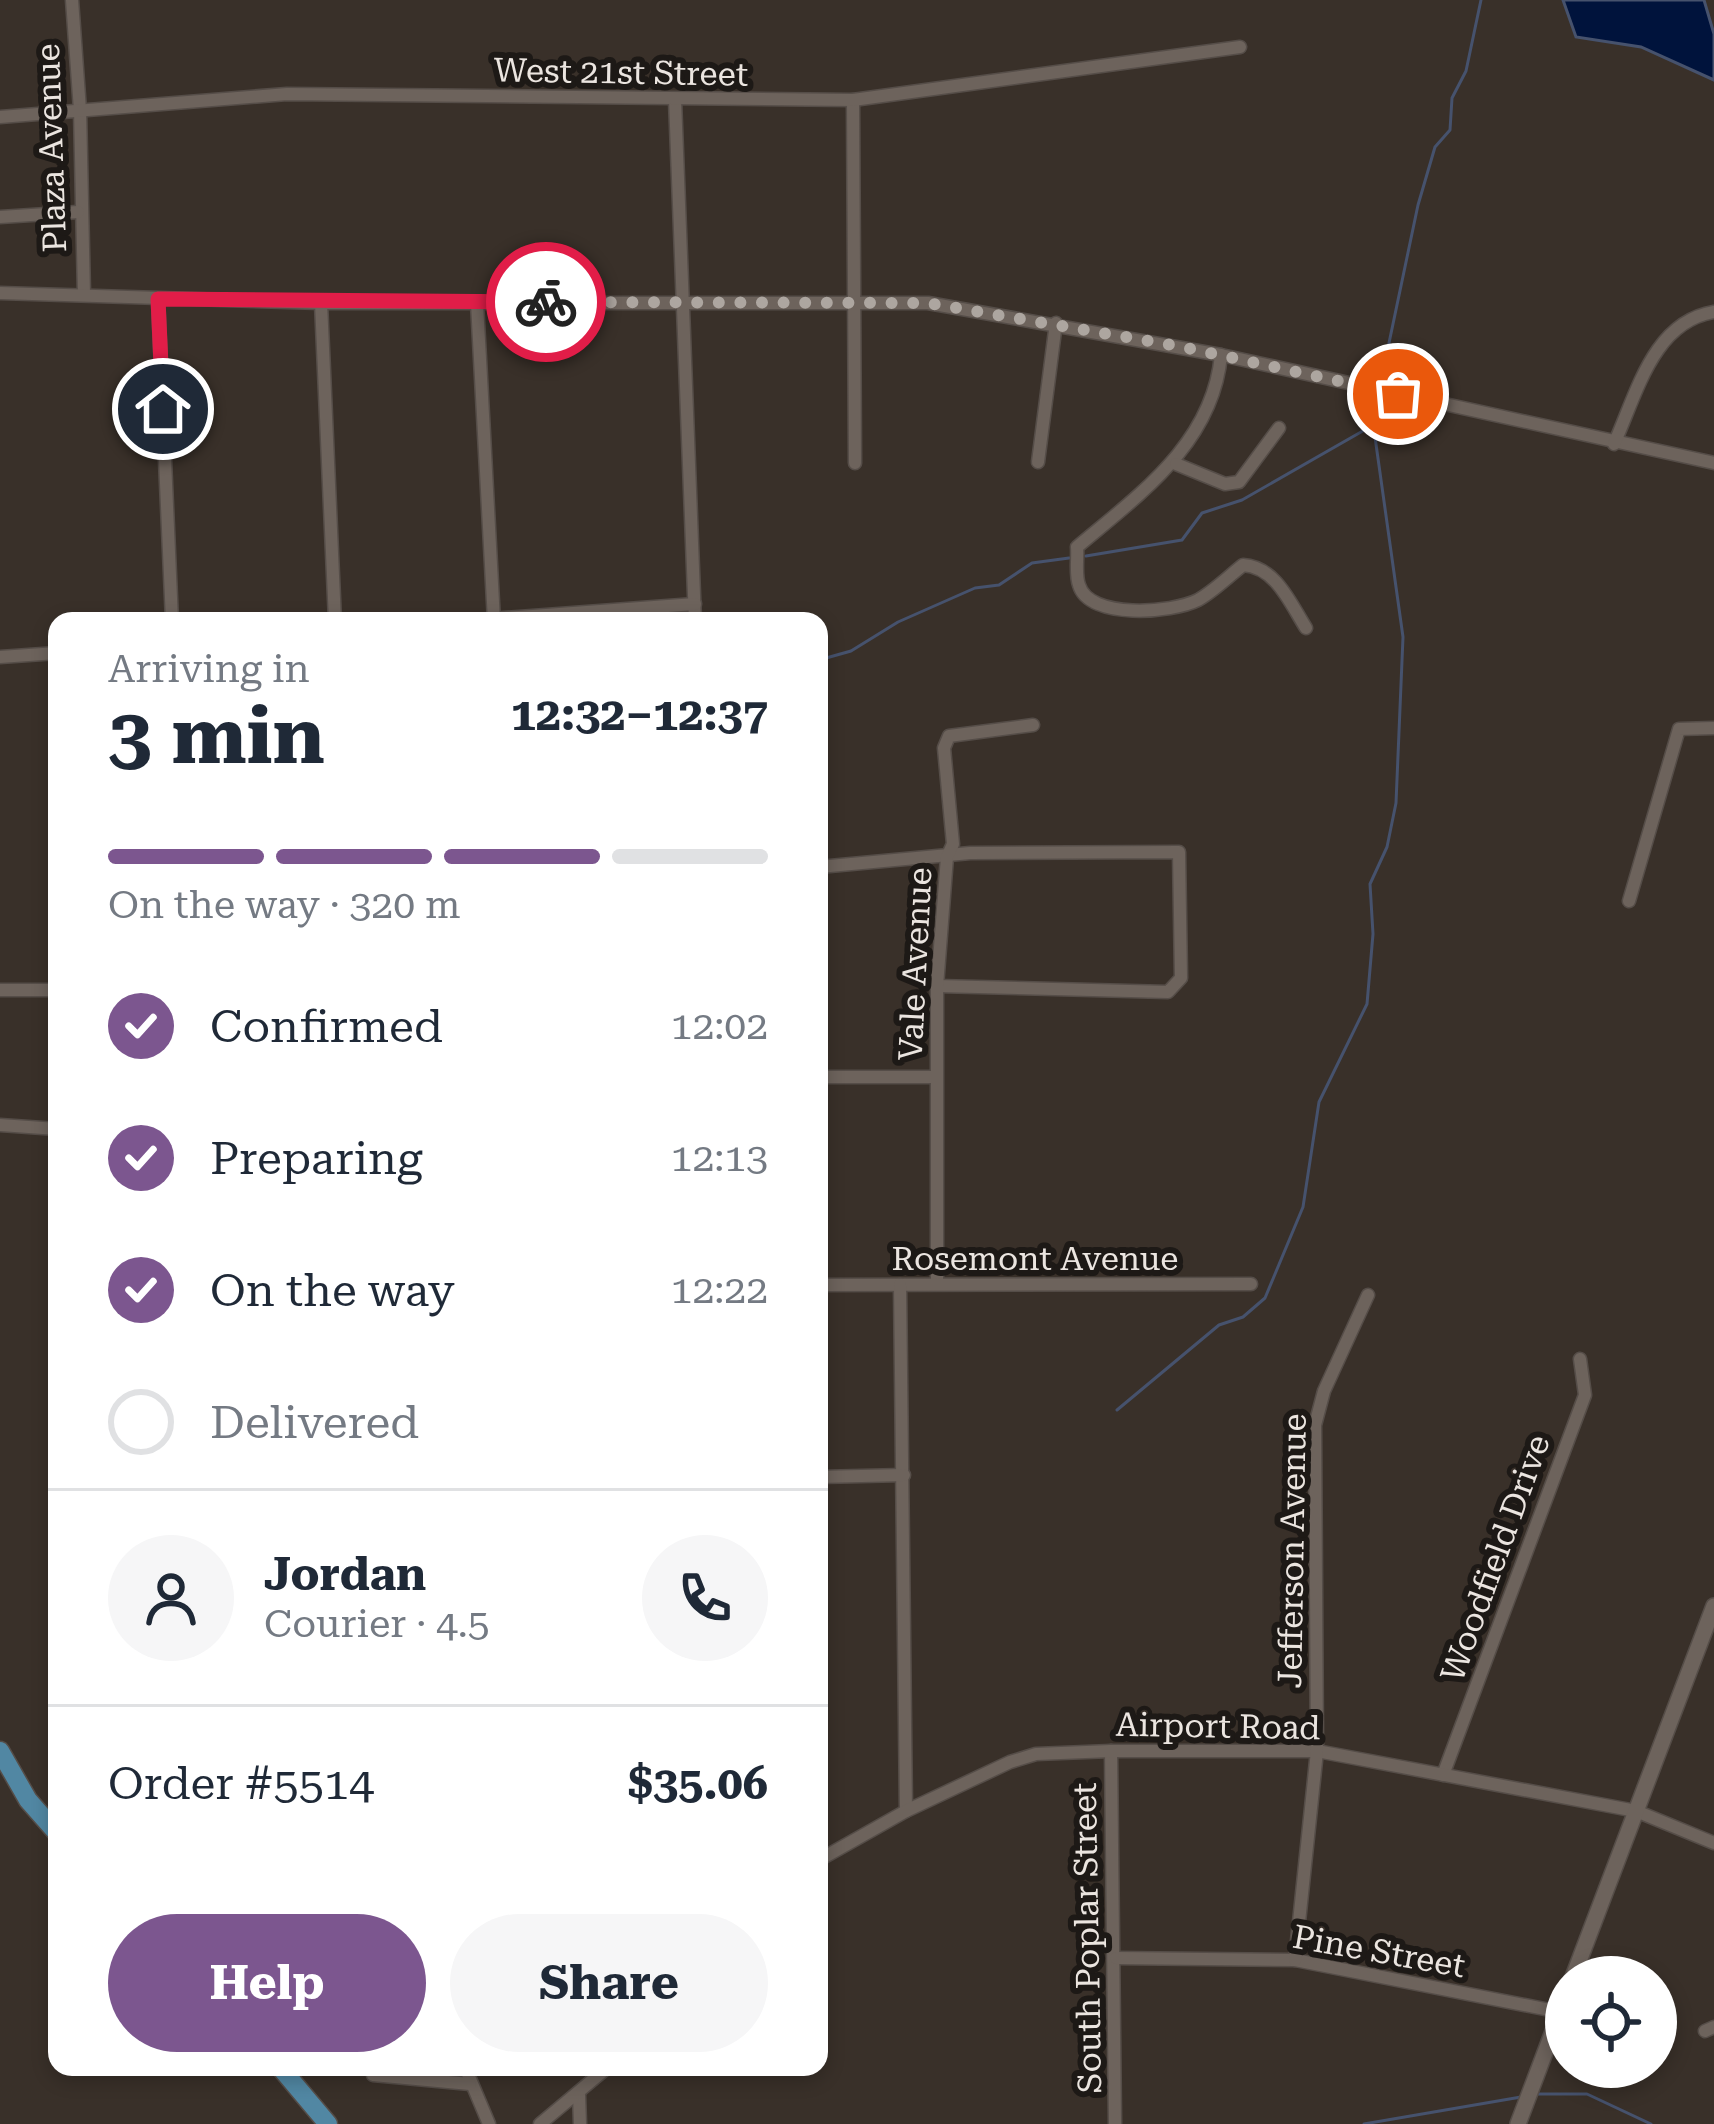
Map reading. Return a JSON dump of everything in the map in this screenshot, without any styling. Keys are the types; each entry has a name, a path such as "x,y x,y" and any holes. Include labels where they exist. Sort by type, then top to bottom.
{"main road":[{"path":"0,1751 28,1800 48,1822"},
{"path":"288,2076 328,2124"}],"street":[{"name":"Plaza Avenue","path":"71,0 80,110 78,212 84,295"},
{"name":"West 21st Street","path":"0,117 287,94 853,100 1240,47"},
{"path":"675,100 695,612"},
{"path":"853,100 855,463"},
{"path":"0,217 78,212"},
{"path":"0,293 321,303 928,303 1221,355 1714,463"},
{"path":"158,299 172,612"},
{"path":"321,303 334,612"},
{"path":"477,303 494,612"},
{"path":"1614,443 1668,334 1690,316 1714,312"},
{"path":"1038,462 1056,323"},
{"path":"1221,355 1215,389 1176,464 1077,547 1078,585 1086,598 1105,610 1180,606 1200,599 1243,565 1257,566 1269,572 1306,628"},
{"path":"1176,464 1225,484 1239,482 1279,428"},
{"path":"594,612 695,604"},
{"path":"0,657 48,654"},
{"name":"Vale Avenue","path":"937,1282 938,986 947,857 953,844 944,748 949,736 1033,725"},
{"path":"1630,901 1679,729 1714,728"},
{"path":"828,866 947,857 1179,851 1181,978 1168,992 938,986"},
{"path":"0,990 48,990"},
{"path":"828,1077 936,1077"},
{"path":"0,1125 48,1128"},
{"name":"Rosemont Avenue","path":"828,1285 1251,1284"},
{"path":"900,1285 906,1810"},
{"name":"Jefferson Avenue","path":"1295,1960 1317,1751 1315,1425 1324,1391 1368,1295"},
{"name":"Woodfield Drive","path":"1443,1774 1585,1395 1580,1359"},
{"path":"828,1477 904,1475"},
{"path":"1582,1956 1714,1606"},
{"name":"Airport Road","path":"828,1855 967,1780 1036,1754 1112,1750 1317,1751 1636,1811 1714,1843"},
{"name":"South Poplar Street","path":"1112,1750 1115,2124"},
{"name":"Pine Street","path":"1116,1958 1295,1960 1545,2001"},
{"path":"1518,2124 1545,2052"},
{"path":"384,2076 470,2084"},
{"path":"468,2076 489,2124"},
{"path":"540,2124 599,2076"},
{"path":"579,2095 580,2124"}],"water":[{"path":"1563,0 1704,0 1714,34 1714,80 1641,47 1576,37"}],"waterway":[{"path":"1381,381 1418,205 1435,147 1450,130 1452,98 1466,71 1481,0"},
{"path":"1086,556 1182,540 1202,513 1242,500 1368,428 1378,404"},
{"path":"1117,1410 1219,1325 1243,1317 1265,1298 1303,1207 1319,1102 1367,1004 1373,934 1370,884 1387,847 1396,803 1403,637 1375,437 1368,428"},
{"path":"828,657 851,651 898,622 975,588 999,585 1032,563 1069,558"},
{"path":"1536,2094 1587,2094 1651,2124"},
{"path":"1364,2124 1521,2097"}],"way so far":[{"path":"546,302 928,303 1178,346 1398,394"}],"route":[{"path":"163,409 158,299 546,302"}]}
